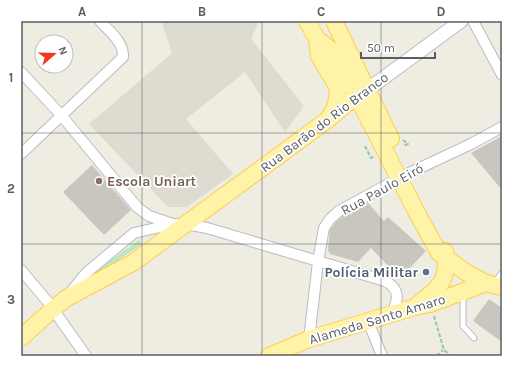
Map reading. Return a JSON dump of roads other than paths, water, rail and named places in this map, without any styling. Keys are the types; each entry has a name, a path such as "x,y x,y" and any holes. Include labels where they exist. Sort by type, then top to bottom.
{"main road":[{"path":"334,21 362,93 403,176 445,249 447,259 445,276 438,288 423,305"},
{"path":"311,28 330,49 362,93"},
{"path":"311,28 319,56 338,88 336,106 331,113 330,118"},
{"name":"Rua Barão do Rio Branco","path":"21,338 65,299 134,262 180,224 330,118 362,93"},
{"path":"447,259 467,273 496,282"},
{"name":"Alameda Santo Amaro","path":"269,356 309,339 496,282"}],"street":[{"path":"21,154 123,57 123,50 120,44 100,21"},
{"name":"Rua Barão do Rio Branco","path":"362,93 461,21"},
{"path":"473,21 502,76"},
{"path":"21,72 61,115 137,207 149,216 180,224 207,228 318,262 385,280 392,284 396,294 392,314"},
{"name":"Rua Paulo Eiró","path":"309,339 318,262 324,228 330,219 339,211 403,176 471,144 502,127"},
{"path":"65,299 86,273 134,233 180,224"},
{"path":"21,270 53,309 86,356"},
{"path":"368,321 382,356"}],"lane":[{"path":"463,292 463,326 474,338"}],"place":[{"name":"Escola Uniart","path":"99,181"},
{"name":"Polícia Militar","path":"426,272"}]}
